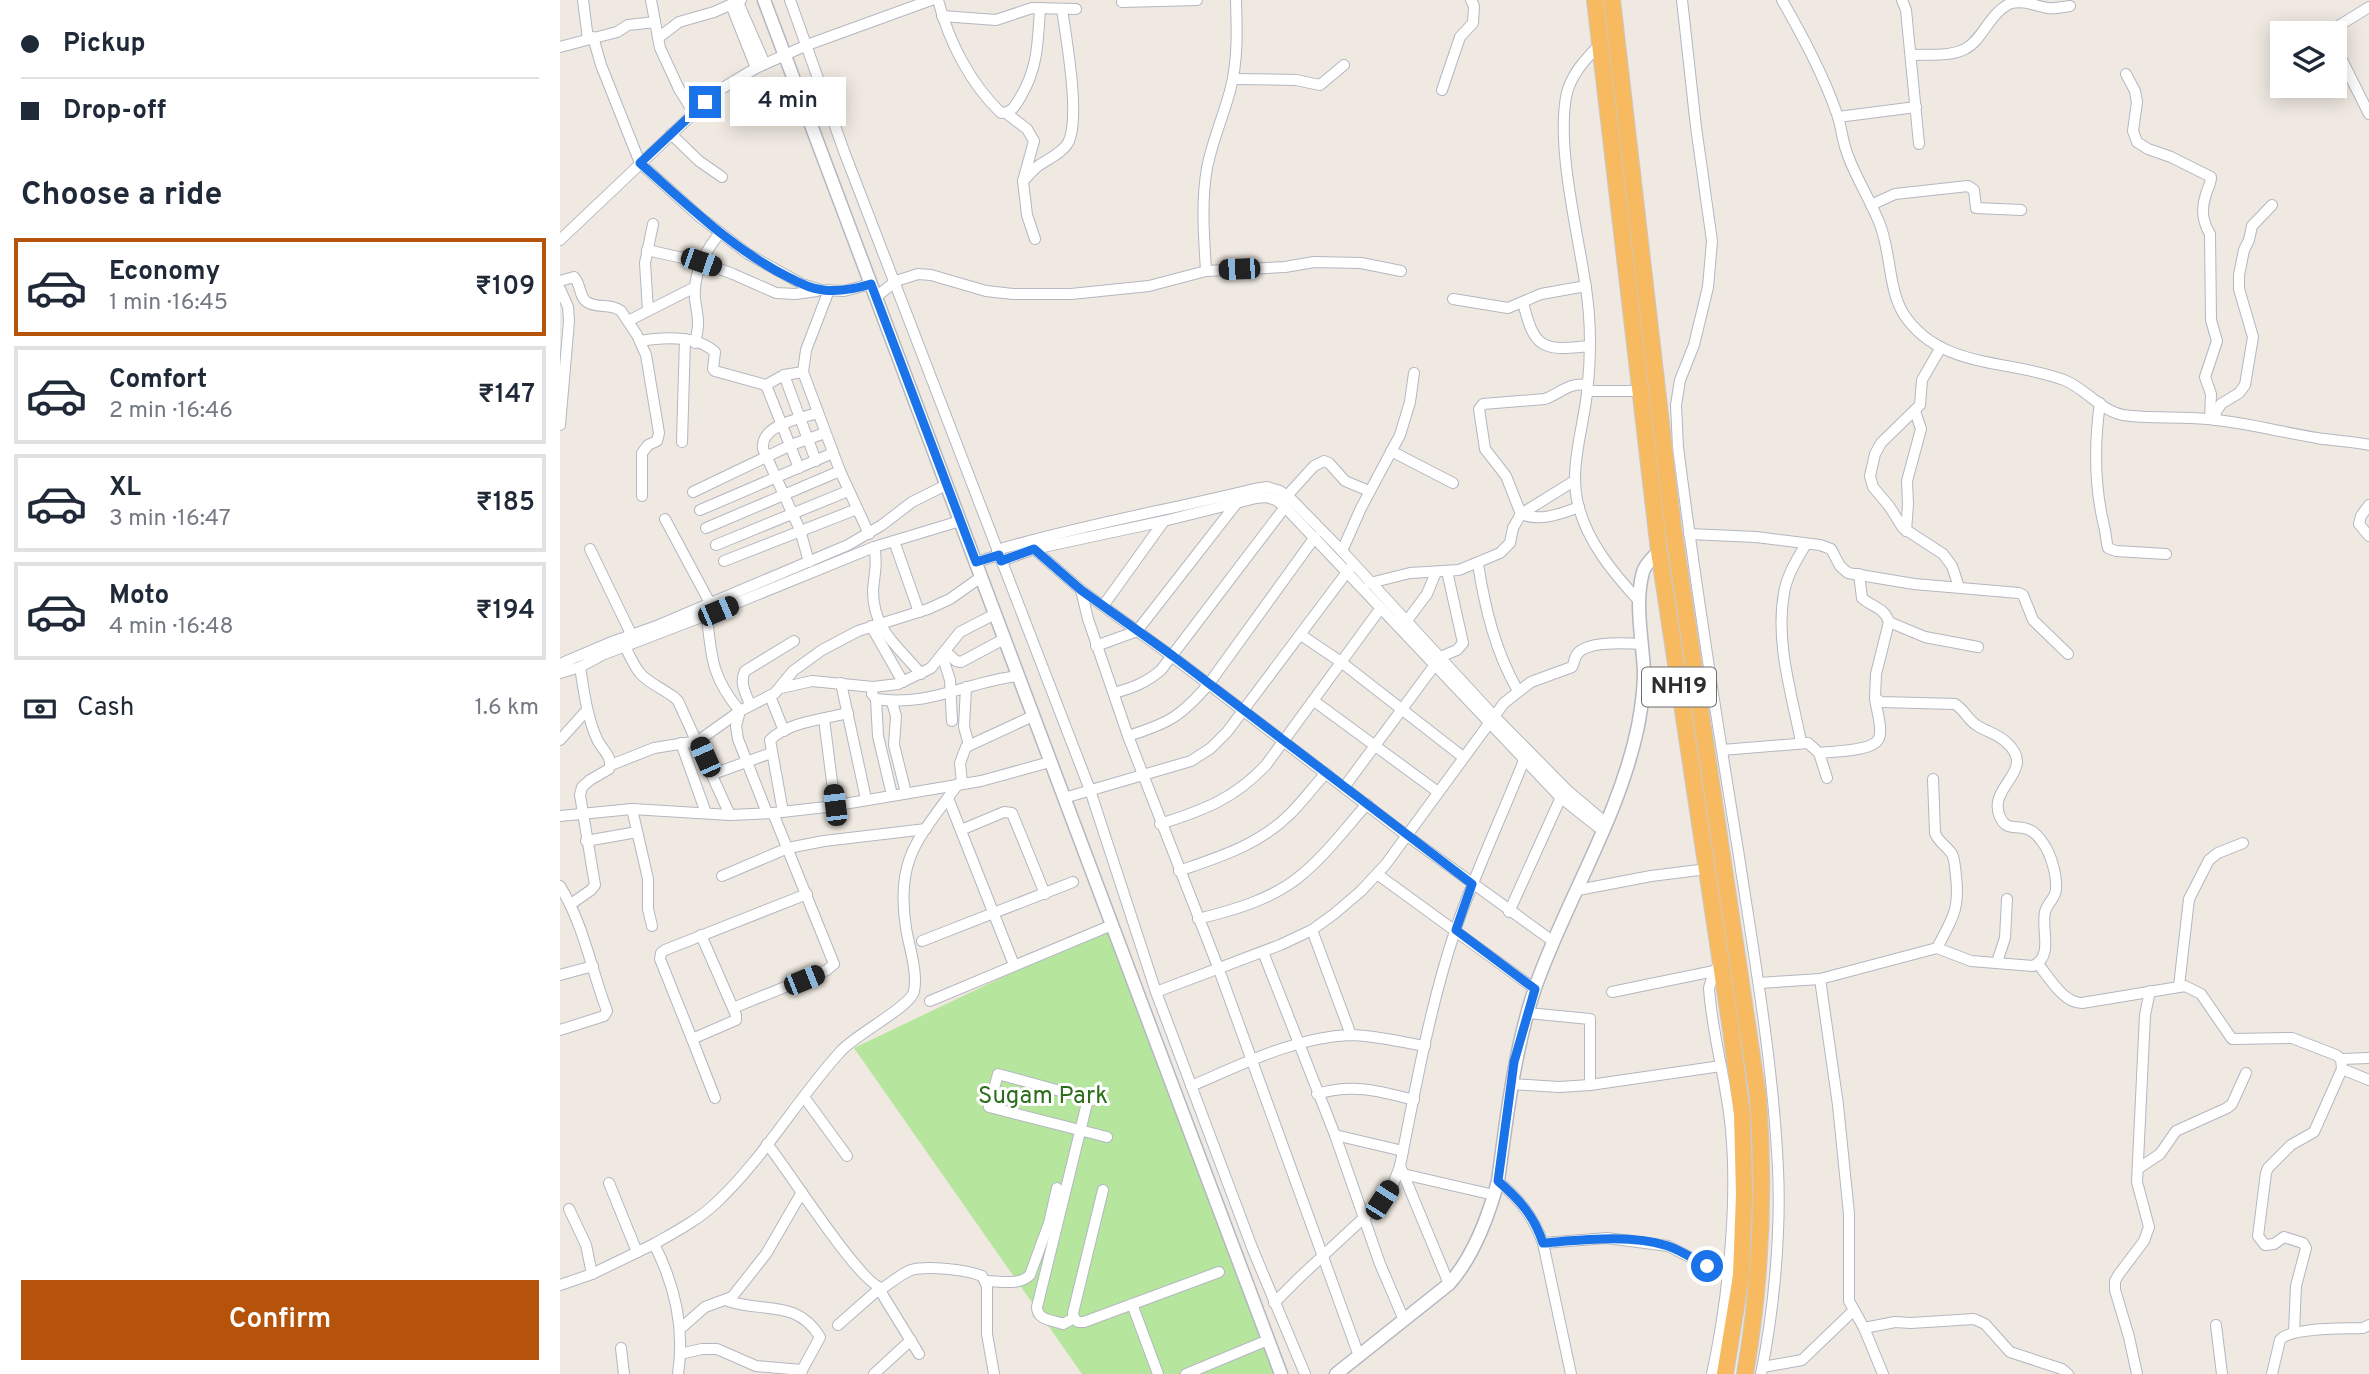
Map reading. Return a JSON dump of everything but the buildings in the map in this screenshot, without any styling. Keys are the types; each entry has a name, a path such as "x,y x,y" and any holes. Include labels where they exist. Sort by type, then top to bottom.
{"highway":[{"name":"NH19","path":"1595,0 1642,391 1658,551 1742,1115 1744,1167 1741,1276 1725,1374"},
{"name":"NH19","path":"1612,0 1673,527 1758,1097 1763,1185 1762,1227 1759,1277 1745,1374"}],"street":[{"path":"583,0 591,38 640,163 720,233 778,272 802,284 825,290"},
{"path":"651,0 657,38 679,89 694,113"},
{"path":"764,0 1280,1374"},
{"path":"790,0 845,154 1090,790 1156,992 1191,1086 1274,1303 1305,1374"},
{"path":"560,240 716,92 760,66 807,45 931,0"},
{"path":"938,0 953,46 968,71 1001,113 1012,110 1019,101 1035,68 1040,8"},
{"path":"1122,2 1197,0"},
{"path":"1206,271 1206,172 1212,143 1224,114 1233,79 1236,0"},
{"path":"1442,90 1460,37 1475,15 1472,0"},
{"path":"1682,0 1712,241 1708,288 1694,345 1679,380 1676,405 1678,447 1689,534 1759,983 1773,1101 1778,1172 1776,1251 1762,1370 1802,1360 1853,1311"},
{"path":"1782,0 1811,53 1838,117 1846,149 1885,239 1895,290 1903,313 1929,341 1975,361 2068,381 2119,414 2212,419 2369,445"},
{"path":"1902,0 1906,10 1919,144"},
{"path":"1911,55 1965,49 1975,42 1991,19 2011,3 2029,1 2048,8 2070,6"},
{"path":"657,38 679,22 715,12 737,2 760,66"},
{"path":"2347,21 2369,7"},
{"path":"942,16 996,20 1021,11 1040,8 1076,9"},
{"path":"1023,181 1061,150 1071,134 1073,94 1062,9"},
{"path":"560,47 617,32 628,25 655,22"},
{"path":"1600,44 1581,63 1571,79 1566,97 1567,165 1586,286 1589,346 1587,388 1574,481 1584,525 1615,575 1640,602"},
{"path":"1233,79 1296,80 1320,85 1345,65"},
{"path":"2347,70 2369,114"},
{"path":"2126,74 2135,91 2137,102 2133,131 2137,142 2211,177 2203,218 2210,234 2211,320 2217,341 2205,377 2211,394 2212,419"},
{"path":"1838,117 1916,107"},
{"path":"1006,113 1032,135 1033,148 1023,181 1023,196 1035,239"},
{"path":"671,134 699,161 722,177"},
{"path":"1871,205 1895,194 1968,186 1974,190 1976,208 2021,210"},
{"path":"2212,419 2221,404 2239,393 2245,385 2253,337 2239,289 2239,275 2252,226 2272,205"},
{"path":"648,310 645,286 647,250 653,224"},
{"path":"682,442 690,341 700,320 695,287 701,262 720,233"},
{"path":"647,250 701,262 776,293 844,291 871,284"},
{"path":"876,297 896,281 918,274 931,275 986,291 1071,294 1149,286 1206,271 1285,267 1314,262 1361,262 1401,271"},
{"path":"560,281 574,277 578,280 584,300 594,305 617,307 640,341 650,374 659,433 657,441 648,445 642,453 642,496"},
{"path":"1453,299 1508,308 1541,294 1586,286"},
{"path":"628,321 695,287"},
{"path":"560,289 569,321 560,425"},
{"path":"825,290 806,351 803,372 832,453 869,534"},
{"path":"1523,302 1532,331 1548,348 1589,346"},
{"path":"640,341 671,338 690,341 715,352 715,372 766,385 784,375 803,372"},
{"path":"1941,348 1922,380 1920,405 1881,443 1875,454 1870,476 1873,486 1898,523 1943,554 1952,566 1959,587"},
{"path":"1342,551 1406,418 1414,373"},
{"path":"784,375 816,461"},
{"path":"1579,508 1548,517 1530,518 1521,514 1506,476 1485,449 1480,406 1487,403 1545,399 1571,384 1587,388 1642,391"},
{"path":"766,385 799,468"},
{"path":"2100,403 2095,435 2095,478 2108,548 2116,551 2166,554"},
{"path":"1906,531 1909,504 1907,481 1921,429 1915,411"},
{"path":"809,562 800,530 762,442 770,430 817,413"},
{"path":"693,492 791,445 825,433"},
{"path":"1391,452 1453,483"},
{"path":"700,510 832,453"},
{"path":"1114,693 1149,680 1173,656 1284,502 1314,466 1325,461 1345,481 1369,491"},
{"path":"706,528 840,471"},
{"path":"1370,583 1410,573 1442,572 1478,564 1506,549 1521,514 1574,481"},
{"path":"560,673 580,667 710,603 869,534 912,502 946,485"},
{"path":"999,555 1032,540 1267,487 1280,491 1284,502 1315,537 1370,583 1406,622 1437,662"},
{"path":"716,545 848,491"},
{"path":"976,562 1266,497 1284,502 1342,551 1380,609 1437,662 1563,794"},
{"path":"1096,646 1137,631 1236,503"},
{"path":"2369,505 2359,520 2361,528 2369,536"},
{"path":"724,561 857,509"},
{"path":"665,519 710,603"},
{"path":"560,664 707,615 874,547 960,521"},
{"path":"1103,606 1164,521"},
{"path":"1689,534 1756,537 1826,546 1831,549 1844,570 1859,574 1914,584 2019,593 2023,595 2033,620 2068,654"},
{"path":"1128,736 1171,720 1189,706 1208,685 1315,537"},
{"path":"894,541 919,612"},
{"path":"1801,742 1786,663 1782,614 1784,591 1806,544"},
{"path":"874,547 877,565 875,625 903,682"},
{"path":"590,549 632,641 634,666 642,677 678,701 730,814"},
{"path":"1034,549 1081,590 1173,656 1509,912 1554,942"},
{"path":"1336,1374 1449,1284 1470,1256 1494,1195 1514,1062 1535,989 1604,827 1625,772 1638,726 1644,675 1640,602 1642,575 1645,566 1658,551"},
{"path":"1478,564 1492,629 1506,671 1518,691"},
{"path":"1064,798 1191,761 1211,748 1227,732 1350,567"},
{"path":"1406,622 1442,572"},
{"path":"1345,786 1437,662 1457,650 1463,643 1442,572"},
{"path":"1819,753 1859,749 1874,744 1879,739 1875,698 1876,674 1889,622 1878,606 1862,598 1859,574"},
{"path":"571,904 594,885 582,813 582,787 611,765 654,748 698,741 740,711 781,688 793,671 808,658 875,625 919,612 950,599 981,577"},
{"path":"1081,590 1096,646 1128,736 1160,824 1218,967 1359,1356"},
{"path":"1160,824 1201,811 1249,783 1266,765 1380,609"},
{"path":"781,688 812,681 873,687 903,682 931,668 960,632 995,614"},
{"path":"707,615 716,674 727,696 740,711"},
{"path":"1889,622 1925,638 1978,647"},
{"path":"875,625 921,674"},
{"path":"1301,635 1341,662 1463,757"},
{"path":"944,653 961,662 1004,639"},
{"path":"750,705 742,684 745,671 794,641"},
{"path":"1156,992 1263,952 1312,930 1377,874 1491,720 1518,691 1531,682 1572,667 1578,653 1584,649 1612,643 1642,644"},
{"path":"944,653 951,693 952,720"},
{"path":"580,667 587,710 611,765"},
{"path":"876,699 892,702 927,699 996,678 1018,676"},
{"path":"841,683 866,799"},
{"path":"873,687 878,736 892,795"},
{"path":"966,687 964,727 969,745"},
{"path":"770,696 784,731"},
{"path":"1759,983 1820,979 1937,948 1971,961 2033,966 2038,964 2045,948 2045,915 2057,888 2051,860 2045,845 2030,830 2008,827 1997,810 1998,796 2018,762 2013,749 1996,735 1976,726 1962,708 1955,704 1881,702 1875,698"},
{"path":"1314,701 1438,792"},
{"path":"892,702 896,716 894,745 906,793"},
{"path":"560,740 587,710"},
{"path":"733,1008 827,970 834,964 774,813 747,762 736,731 740,711"},
{"path":"774,813 769,740 784,731 848,713"},
{"path":"560,1284 592,1274 654,1244 715,1205 844,1048 867,1028 910,1001 914,993 915,978 904,913 902,887 906,866 926,828 960,784 962,753 969,745 1033,716"},
{"path":"824,719 835,805"},
{"path":"1491,720 1524,760 1604,827"},
{"path":"681,743 706,813"},
{"path":"1722,750 1808,743 1819,753 1828,779"},
{"path":"713,774 771,753"},
{"path":"1449,1284 1402,1170 1403,1151 1433,1007 1456,930 1472,884 1524,760"},
{"path":"560,816 632,809 730,814 774,813 960,784 1051,762"},
{"path":"1179,871 1242,848 1267,833 1290,814 1326,772"},
{"path":"1933,779 1934,833 1954,860 1958,900 1955,915 1937,948"},
{"path":"1509,912 1563,794"},
{"path":"948,798 1014,965"},
{"path":"1198,919 1237,909 1298,878 1326,852 1367,804"},
{"path":"632,809 648,878 648,909 652,926"},
{"path":"961,830 1004,812 1012,813 1045,894"},
{"path":"722,876 788,848 926,828"},
{"path":"586,841 637,832"},
{"path":"2179,986 2189,899 2209,860 2214,855 2243,843"},
{"path":"1578,890 1707,869"},
{"path":"1377,874 1535,989"},
{"path":"922,941 1073,883"},
{"path":"560,886 571,904 607,1014 560,1030"},
{"path":"715,1098 660,959 661,953 807,894"},
{"path":"1997,962 2005,938 2007,899"},
{"path":"930,1001 1111,925"},
{"path":"1312,930 1352,1035"},
{"path":"692,1039 736,1020 701,935"},
{"path":"1263,952 1335,1135 1380,1264 1404,1320"},
{"path":"2038,964 2073,1002 2082,1003 2179,986 2194,989 2201,994 2232,1039 2292,1038 2336,1055 2342,1064 2369,1080"},
{"path":"560,975 593,966"},
{"path":"1612,992 1718,967"},
{"path":"1712,1374 1727,1276 1733,1158 1729,1112 1709,988 1718,967"},
{"path":"1820,979 1845,1172 1850,1231 1848,1292 1853,1311 1864,1328 1883,1374"},
{"path":"2137,1374 2115,1281 2144,1241 2148,1231 2148,1221 2138,1190 2144,1015 2150,991"},
{"path":"1528,1013 1590,1019 1590,1084"},
{"path":"1191,1086 1298,1044 1352,1035 1424,1046"},
{"path":"2342,1064 2369,1058"},
{"path":"2294,1332 2295,1286 2306,1246 2284,1237 2270,1246 2261,1241 2257,1229 2266,1173 2273,1162 2291,1145 2314,1132 2342,1064"},
{"path":"1512,1084 1559,1087 1721,1066"},
{"path":"2139,1168 2160,1154 2176,1131 2232,1104 2246,1073"},
{"path":"1074,1318 1063,1324 1040,1317 1037,1307 1080,1130 1090,1100 999,1074 989,1107 1080,1130 1107,1137"},
{"path":"1317,1094 1343,1087 1359,1087 1414,1100"},
{"path":"804,1097 847,1157"},
{"path":"1335,1135 1403,1151"},
{"path":"767,1144 842,1247 879,1289 919,1354"},
{"path":"1274,1303 1365,1218 1382,1200 1402,1170"},
{"path":"1402,1170 1494,1195"},
{"path":"1498,1181 1527,1208 1536,1223 1543,1243 1571,1374"},
{"path":"609,1183 637,1252"},
{"path":"838,1325 879,1289 911,1270 921,1268 975,1273 986,1281 1017,1283 1026,1280 1049,1223 1057,1188"},
{"path":"1103,1190 1073,1313 1078,1322 1219,1272"},
{"path":"727,1301 766,1254 802,1192"},
{"path":"569,1209 586,1245 592,1274"},
{"path":"1543,1243 1607,1238 1668,1246 1727,1276"},
{"path":"654,1244 667,1269 677,1304 680,1329 678,1374"},
{"path":"986,1281 987,1334 994,1374"},
{"path":"680,1329 705,1307 727,1301 756,1308 790,1310 803,1318 820,1337 801,1372 756,1366 717,1349 680,1354"},
{"path":"1132,1304 1158,1374"},
{"path":"1864,1328 1895,1322 1974,1318 1985,1324 2010,1352 2062,1369 2068,1374"},
{"path":"2216,1325 2222,1374"},
{"path":"2272,1374 2283,1336 2294,1332 2363,1328 2369,1325"},
{"path":"874,1374 911,1340"},
{"path":"1186,1374 1268,1340"},
{"path":"621,1348 624,1374"}],"green space":[{"name":"Sugam Park","path":"1112,925 1281,1374 1082,1374 854,1048"}],"route":[{"path":"705,102 640,163 720,233 778,272 821,290 844,291 871,284 976,562 999,555 1001,561 1034,549 1081,590 1173,656 1472,884 1456,930 1535,989 1514,1062 1498,1181 1527,1208 1543,1243 1607,1238 1642,1242 1668,1246 1707,1266"}]}
